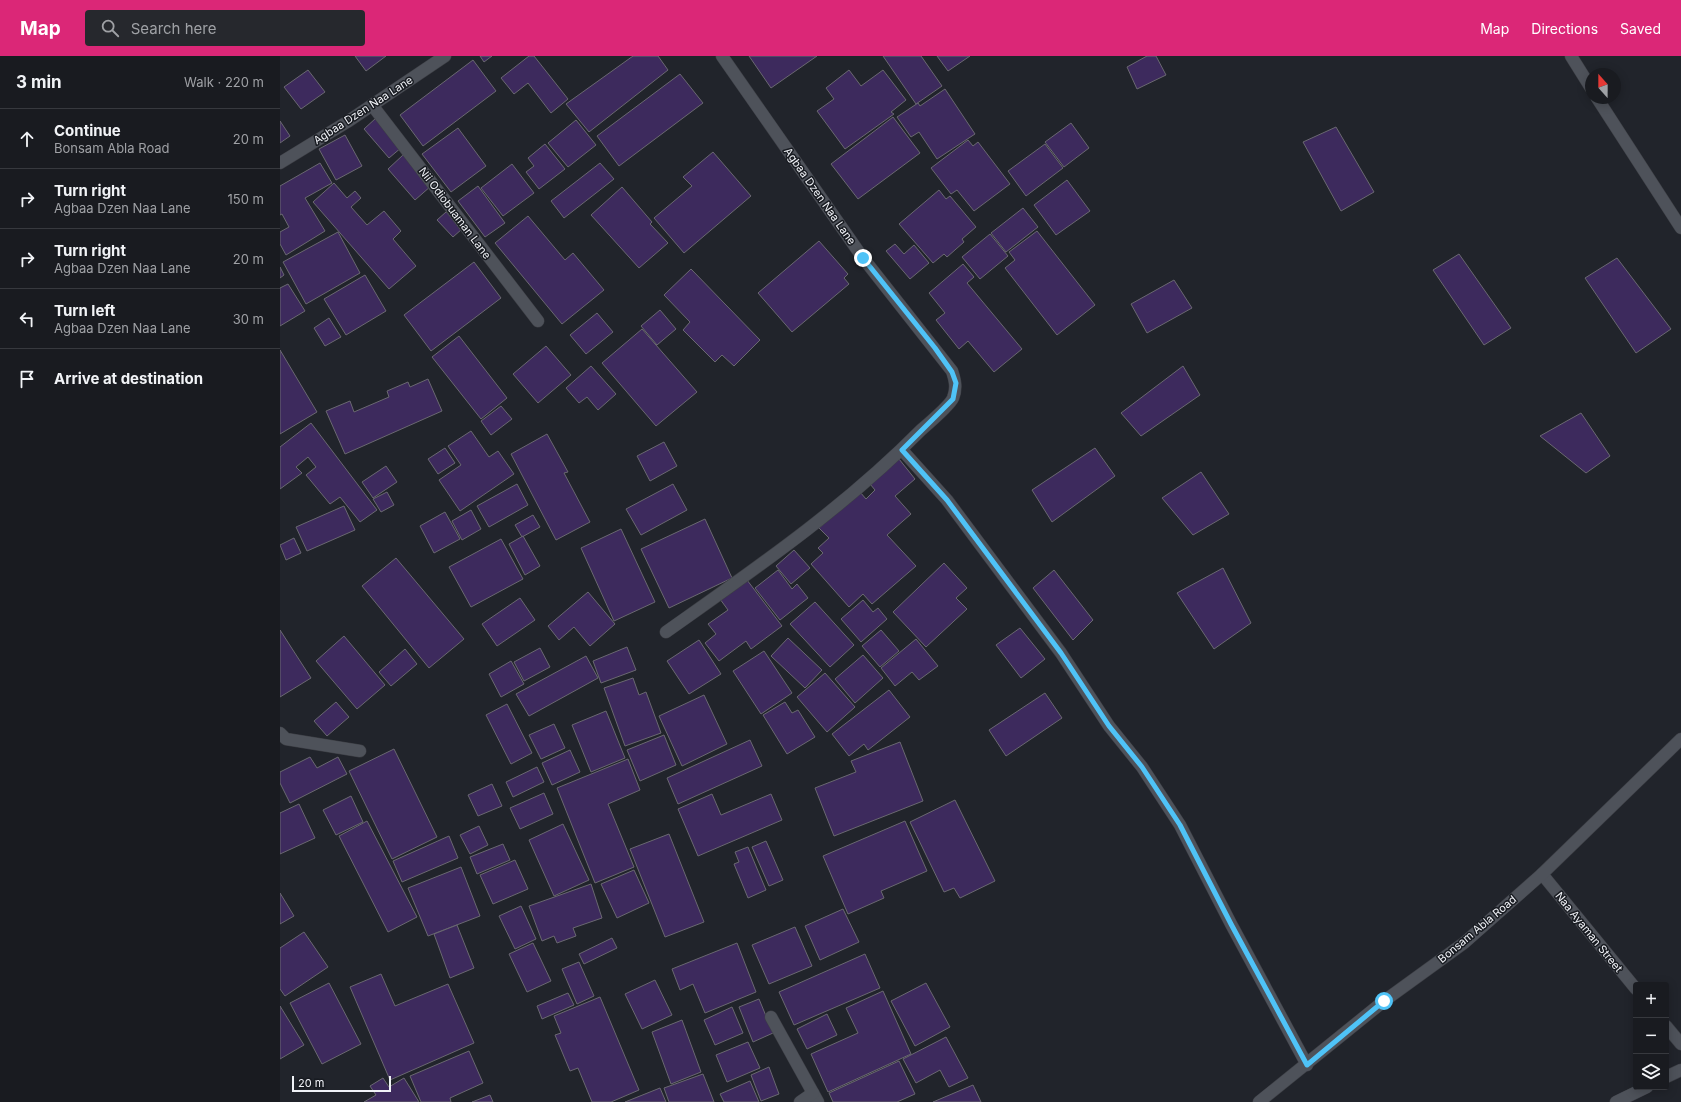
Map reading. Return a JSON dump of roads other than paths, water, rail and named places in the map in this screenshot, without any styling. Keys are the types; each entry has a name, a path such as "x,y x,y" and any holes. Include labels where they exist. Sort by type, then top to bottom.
{"street":[{"name":"Agbaa Dzen Naa Lane","path":"280,163 372,105 445,56"},
{"name":"Agbaa Dzen Naa Lane","path":"666,632 797,539 843,502 902,450 953,399 956,383 952,372 863,258 722,56"},
{"path":"1571,56 1585,78"},
{"path":"1601,104 1681,228"},
{"name":"Nii Odiobuaman Lane","path":"372,105 538,321"},
{"path":"902,450 947,500 1052,641 1109,726 1142,767 1180,825 1231,924 1307,1065"},
{"path":"280,733 286,739 360,750"},
{"name":"Bonsam Abla Road","path":"1259,1102 1307,1065 1384,1001 1464,943 1542,874 1681,740"},
{"name":"Naa Ayaman Street","path":"1542,874 1633,985"},
{"path":"771,1017 816,1098 800,1102"},
{"path":"1669,1030 1681,1044"},
{"path":"1669,1076 1681,1070"},
{"path":"1616,1102 1641,1090"}]}
